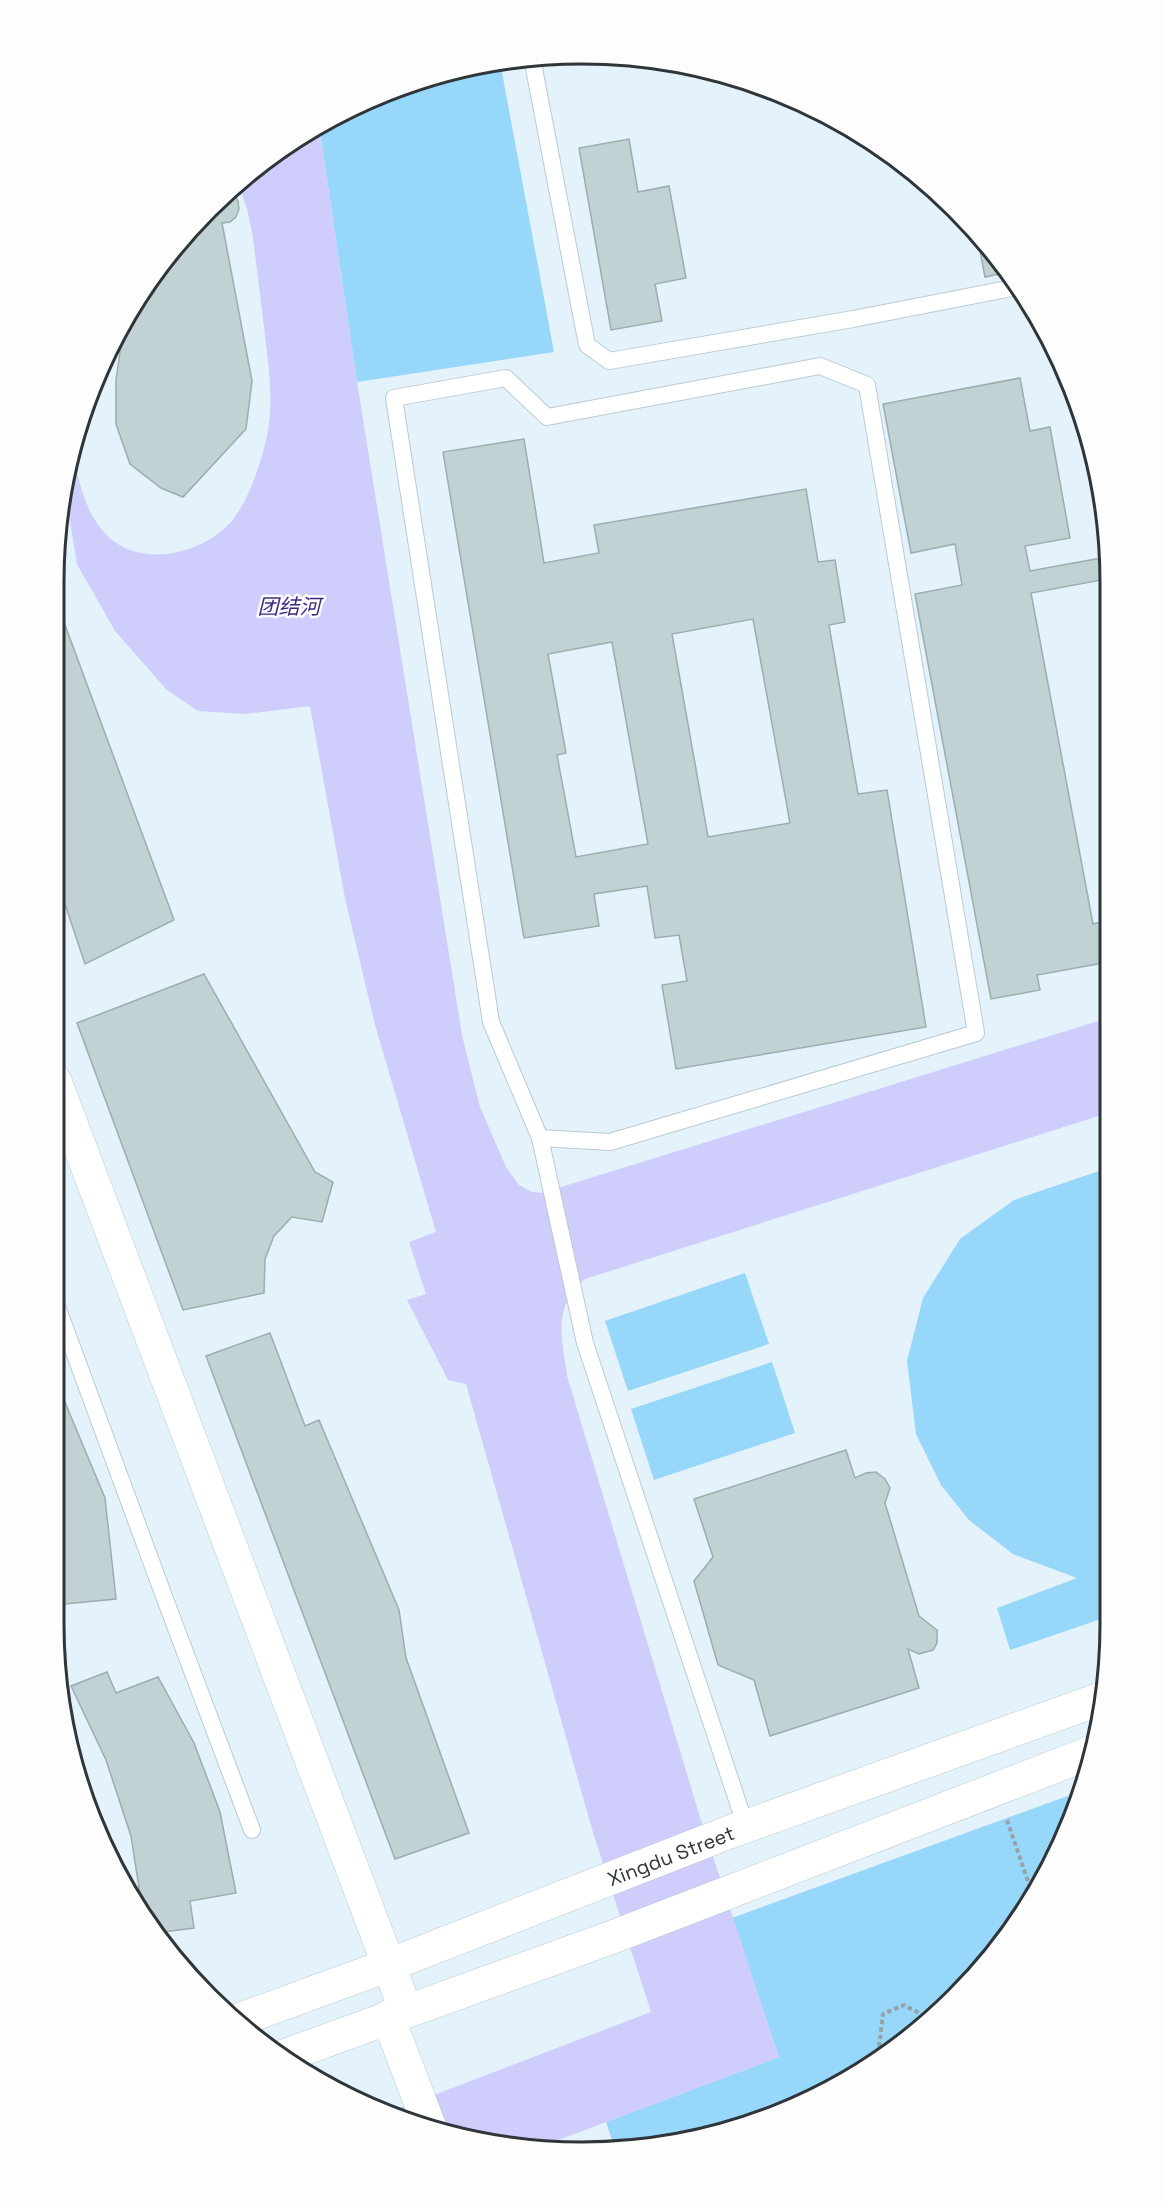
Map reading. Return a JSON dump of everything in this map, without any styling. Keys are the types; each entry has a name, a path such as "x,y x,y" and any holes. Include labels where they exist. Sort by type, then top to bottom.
{"main road":[{"path":"64,1105 389,1965 410,2077 426,2118"},
{"name":"Xingdu Street","path":"245,2017 389,1965 737,1830 1095,1701"},
{"path":"292,2053 610,1938 1084,1755"}],"lane":[{"path":"534,67 587,345 609,361 854,319 1008,289"},
{"path":"540,1138 610,1142 976,1033 867,385 820,366 547,417 506,378 394,398 491,1022 540,1138 585,1342 737,1830"},
{"path":"64,1325 252,1830"}],"path":[{"path":"996,1788 1030,1886"},
{"path":"879,2049 883,2014 904,2005 923,2015"}],"shaded area":[{"path":"502,71 554,352 357,382 321,136 353,118 416,92 448,82"},
{"path":"1100,1171 1100,1619 1010,1650 997,1608 1077,1578 1013,1554 969,1520 941,1485 916,1434 907,1361 923,1298 960,1239 1014,1200"},
{"path":"745,1273 769,1344 628,1391 605,1321"},
{"path":"772,1362 795,1433 654,1480 631,1409"},
{"path":"1072,1795 1047,1854 1031,1884 993,1940 949,1991 898,2035 842,2073 781,2103 749,2115 684,2133 612,2141 606,2122 779,2057 732,1918"}],"water":[{"name":"团结河","path":"321,136 357,382 462,1035 480,1107 506,1167 519,1185 532,1192 542,1193 1100,1020 1100,1116 585,1279 568,1300 563,1312 562,1323 567,1376 699,1814 779,2057 555,2141 481,2133 399,2108 651,2012 592,1829 466,1384 448,1380 407,1300 426,1294 409,1242 436,1232 375,1025 345,898 310,706 245,714 198,711 167,690 115,631 77,564 69,515 77,469 88,507 98,524 111,539 128,549 148,554 173,553 189,549 210,539 229,524 242,506 253,483 267,436 270,399 268,361 252,232 242,193 295,152"}],"building":[{"path":"629,139 638,192 669,186 686,278 655,284 662,321 611,330 579,148"},
{"path":"236,198 239,209 236,217 230,222 222,223 252,381 246,429 183,497 161,488 130,464 116,424 116,380 121,348 152,295 193,241"},
{"path":"980,251 998,274 985,277"},
{"path":"1020,378 1030,431 1050,427 1070,538 1025,546 1030,571 1099,558 1100,580 1031,593 1093,924 1100,922 1100,963 1037,975 1040,990 991,999 915,594 962,585 955,544 911,553 883,404"},
{"path":"524,439 544,563 599,553 594,525 806,489 818,562 835,560 845,622 829,625 858,794 887,790 926,1027 676,1069 662,985 687,981 679,935 655,938 647,886 594,894 599,926 524,938 443,452","holes":["753,619 790,823 708,837 672,634","612,642 648,844 576,857 557,755 566,753 548,654"]},
{"path":"64,622 174,920 85,964 64,901"},
{"path":"204,974 315,1172 333,1182 322,1222 292,1217 274,1236 265,1259 264,1293 183,1310 77,1023"},
{"path":"270,1333 305,1426 319,1420 399,1610 406,1658 469,1833 395,1859 206,1356"},
{"path":"64,1400 105,1498 116,1599 64,1604"},
{"path":"846,1450 855,1478 876,1472 885,1479 890,1488 885,1503 919,1616 937,1630 937,1643 933,1650 919,1654 908,1649 919,1688 770,1736 754,1680 718,1665 694,1581 713,1557 694,1499"},
{"path":"107,1672 116,1693 158,1677 194,1743 220,1812 236,1893 190,1901 194,1928 166,1932 140,1892 131,1836 106,1760 71,1686"}]}
